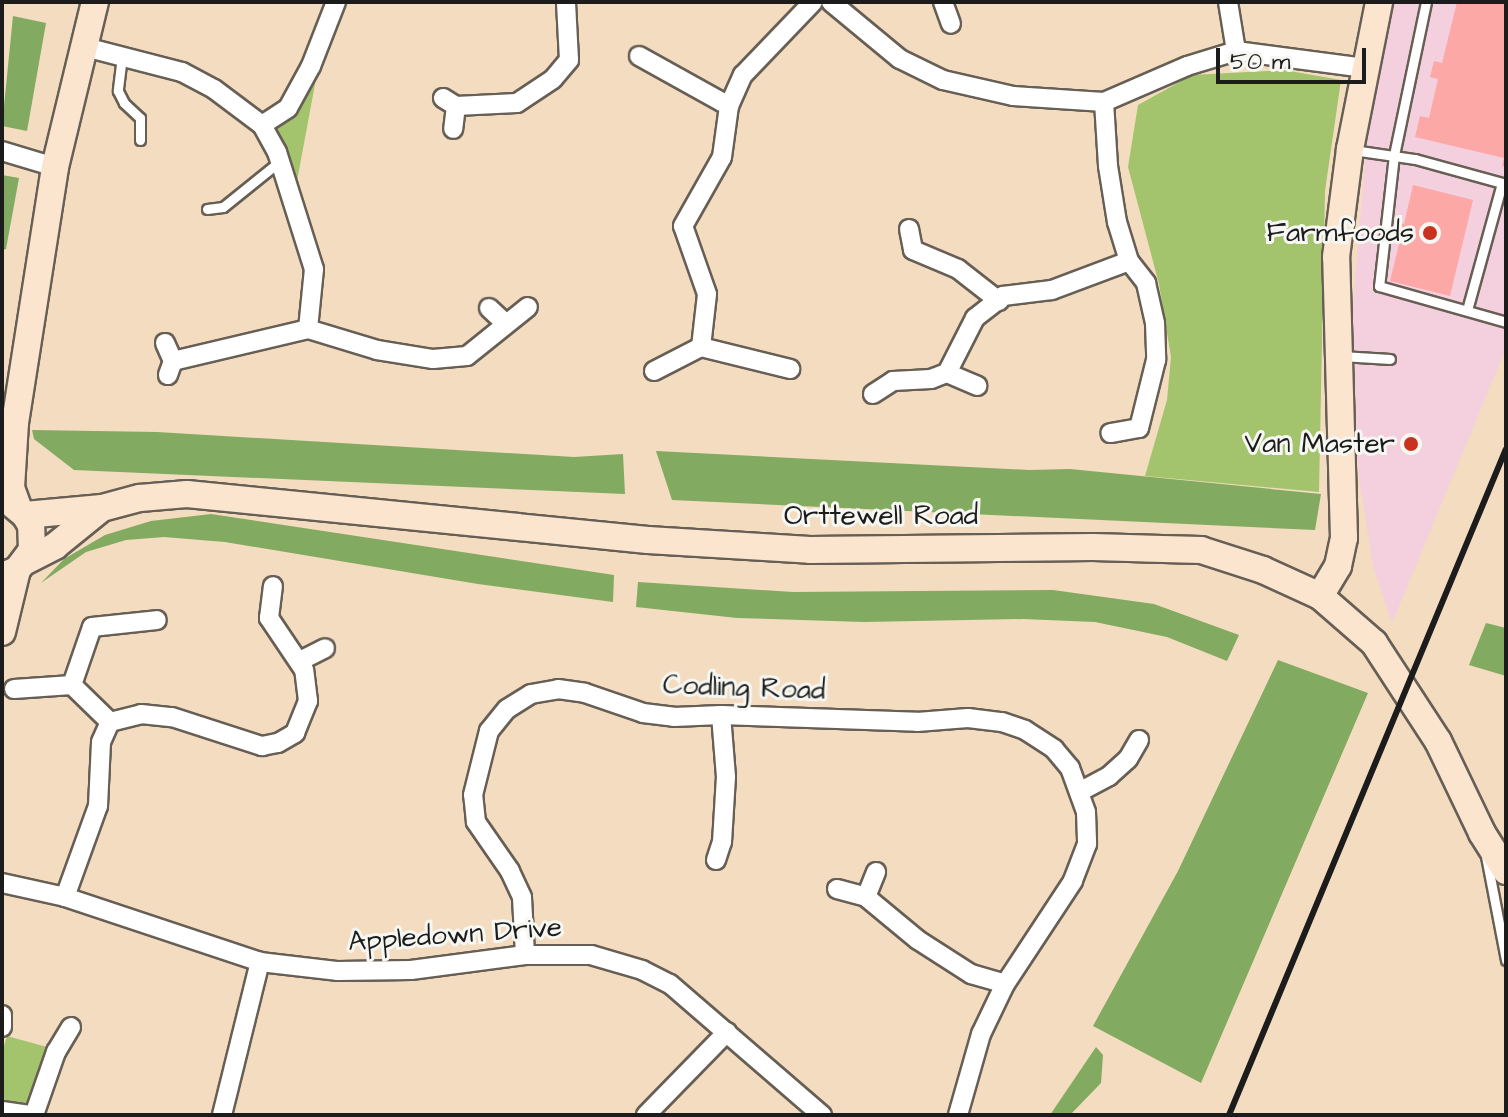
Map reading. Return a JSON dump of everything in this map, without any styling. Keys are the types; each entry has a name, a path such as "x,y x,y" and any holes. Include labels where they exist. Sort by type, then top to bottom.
{"street":[{"path":"2,632 15,569 33,538 15,507 11,488 15,423 55,167 95,2"},
{"path":"262,125 288,108 311,66 336,2"},
{"path":"453,129 450,102 517,103 553,79 569,60 566,2"},
{"path":"701,347 707,294 683,226 722,157 729,106 743,75 813,2"},
{"path":"831,2 900,59 943,80 1013,96 1104,102 1187,66 1236,51 1365,68"},
{"path":"943,2 951,24"},
{"path":"1228,2 1236,51"},
{"path":"1320,596 1338,566 1344,538 1336,257 1350,149 1379,2"},
{"path":"85,47 182,72 214,89 262,125 280,161 314,269 308,329"},
{"path":"639,56 729,106"},
{"path":"1104,102 1117,222 1129,261 1146,283 1155,323 1156,360 1139,428 1110,433"},
{"path":"2,151 55,167"},
{"path":"909,229 913,250 958,269 999,301"},
{"path":"873,394 893,381 931,379 947,373 975,318 1003,296 1052,290 1129,261"},
{"path":"165,343 170,368 308,329 377,350 433,359 467,356 528,307"},
{"path":"489,308 505,323"},
{"path":"654,371 701,347 790,369"},
{"path":"947,373 977,386"},
{"path":"2,451 15,423"},
{"name":"Orttewell Road","path":"15,507 102,508 140,498 187,494 648,540 810,550 1093,547 1201,550 1263,570 1320,596 1374,643 1438,741 1482,833 1506,871"},
{"name":"Orttewell Road","path":"15,569 55,546 102,508"},
{"path":"110,722 141,714 172,717 262,746 278,743 295,733 304,718 308,701 300,661 269,618 273,586"},
{"path":"72,685 92,627 157,620"},
{"path":"300,661 325,648"},
{"path":"14,689 72,685 110,722"},
{"name":"Codling Road","path":"525,955 522,897 510,871 489,846 476,822 473,795 489,731 507,709 531,694 558,689 585,693 643,713 674,717 721,715 917,722 968,718 1002,722 1025,730 1054,749 1070,768 1081,791 1087,844 1073,881 1005,984 981,1034 958,1115"},
{"path":"716,860 722,842 726,777 721,715"},
{"path":"65,897 98,806 101,742 110,722"},
{"path":"1081,791 1119,768 1139,740"},
{"path":"866,897 876,872"},
{"name":"Appledown Drive","path":"2,883 65,897 260,962 338,971 411,970 525,955 591,955 642,970 680,992 822,1115"},
{"path":"837,889 866,897 918,940 971,974 1005,984"},
{"path":"222,1115 260,962"},
{"path":"2,1015 2,1027"},
{"path":"2,1111 32,1115 56,1052 71,1027"},
{"path":"646,1115 727,1032"}],"lane":[{"path":"1426,2 1394,155 1379,286 1506,322"},
{"path":"122,56 118,91 124,103 140,118 140,140"},
{"path":"1350,149 1394,155 1504,186 1467,310"},
{"path":"207,209 223,207 280,161"},
{"path":"1337,356 1390,359"},
{"path":"1482,833 1506,960"}],"shaded area":[{"path":"1395,2 1506,2 1506,348 1392,623 1373,566 1359,477 1353,412 1353,308 1368,124"}],"green space":[{"path":"13,16 46,23 27,131 2,126"},
{"path":"321,52 297,181 264,124"},
{"path":"1284,70 1341,80 1325,191 1319,492 1145,476 1167,400 1171,357 1159,284 1128,167 1138,105 1192,75"},
{"path":"2,175 19,178 6,249 2,250"},
{"path":"32,430 157,432 574,457 623,454 625,494 74,470 34,439"},
{"path":"656,451 1029,470 1070,469 1321,494 1315,530 672,500"},
{"path":"211,514 614,575 613,602 478,584 225,542 164,537 126,540 86,552 41,583 64,559 105,535 151,521"},
{"path":"638,582 793,592 1053,590 1154,604 1239,635 1227,661 1167,637 1095,622 1023,619 864,622 737,618 636,607"},
{"path":"1486,623 1506,628 1506,676 1469,665"},
{"path":"1278,660 1368,693 1201,1083 1093,1026 1178,871"},
{"path":"7,1036 47,1047 32,1111 2,1104 2,1053"},
{"path":"1096,1047 1103,1055 1101,1083 1070,1115 1050,1115"}],"building":[{"path":"1457,2 1506,2 1506,167 1502,166 1504,158 1415,137 1420,116 1429,118 1438,79 1430,77 1434,61 1442,63"},
{"name":"Farmfoods","path":"1413,185 1473,200 1450,296 1390,281 1399,244 1393,242 1398,222 1404,224"}],"railway":[{"path":"1229,1115 1506,449"}],"place":[{"name":"Farmfoods","path":"1430,233"},
{"name":"Van Master","path":"1411,444"}]}
